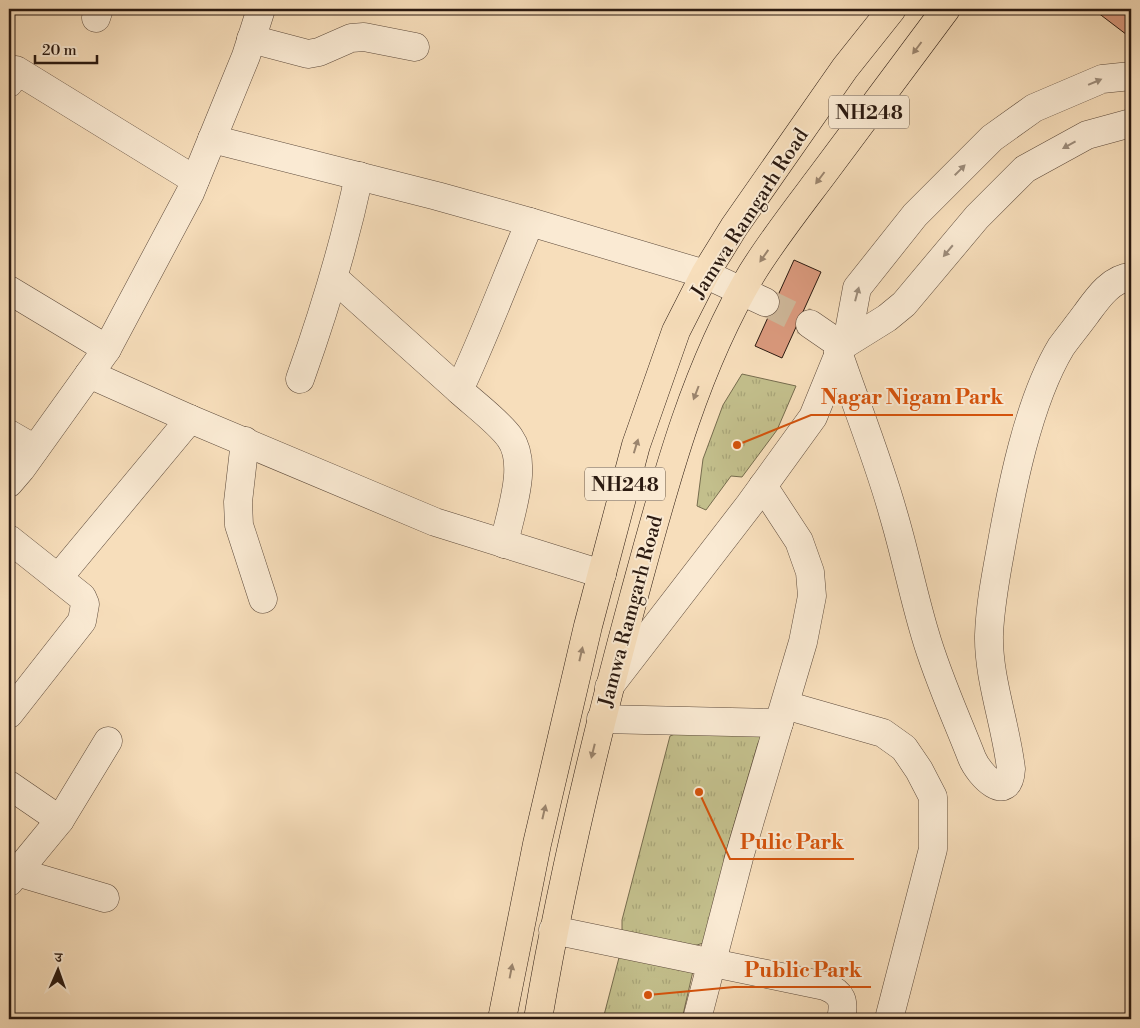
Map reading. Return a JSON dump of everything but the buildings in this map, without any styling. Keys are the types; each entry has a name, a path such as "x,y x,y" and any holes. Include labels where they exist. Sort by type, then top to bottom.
{"highway":[{"name":"Jamwa Ramgarh Road","path":"502,1019 537,844 602,574 636,445 659,375 676,331 705,274 734,227 845,68 892,9"},
{"name":"Jamwa Ramgarh Road","path":"538,1019 554,930 601,719 649,539 688,411 714,347 754,296 752,273 792,216 946,9"}],"street":[{"path":"9,483 36,449 107,349 195,180 261,9"},
{"path":"251,39 308,54 319,52 351,38 364,37 415,47"},
{"path":"11,72 195,180"},
{"path":"609,687 763,486 812,417 842,346 858,288 915,216 992,138 1034,108 1102,79 1131,76"},
{"path":"842,346 904,304 977,217 1025,169 1087,135 1131,123"},
{"path":"212,140 359,176 530,222 705,274 754,296"},
{"path":"300,379 323,316 348,228 359,176"},
{"path":"459,390 483,339 500,292 530,222"},
{"path":"810,324 842,346 893,512 925,636 976,766 986,780 994,786 1002,786 1011,777 1011,769 990,659 989,634 992,598 1007,513 1022,447 1045,381 1061,348 1100,295 1114,283 1131,277"},
{"path":"334,278 510,437 517,452 520,468 504,544"},
{"path":"9,290 107,349"},
{"path":"89,374 190,419 435,522 602,574"},
{"path":"58,578 190,419"},
{"path":"9,434 36,449"},
{"path":"245,441 238,502 239,525 263,599"},
{"path":"697,1019 740,854 803,642 812,596 810,572 799,541 763,486"},
{"path":"9,539 82,597 85,604 82,621 9,714"},
{"path":"601,719 782,714 883,733 904,748 919,770 933,797 933,850 889,1019"},
{"path":"105,898 13,877 60,820 108,741"},
{"path":"9,785 60,820"},
{"path":"554,930 825,986 836,991 842,998 841,1019"}],"green space":[{"path":"742,374 796,386 777,430 742,477 731,476 706,510 697,506 703,459 723,405"},
{"path":"766,730 758,743 725,855 710,941 687,948 622,938 622,920 670,736 680,732"},
{"path":"621,950 693,971 682,1019 603,1019"}],"tunnel":[{"path":"765,302 810,324"}],"place":[{"name":"Nagar Nigam Park","path":"737,445"},
{"name":"Pulic Park","path":"699,792"},
{"name":"Public Park","path":"648,995"}]}
